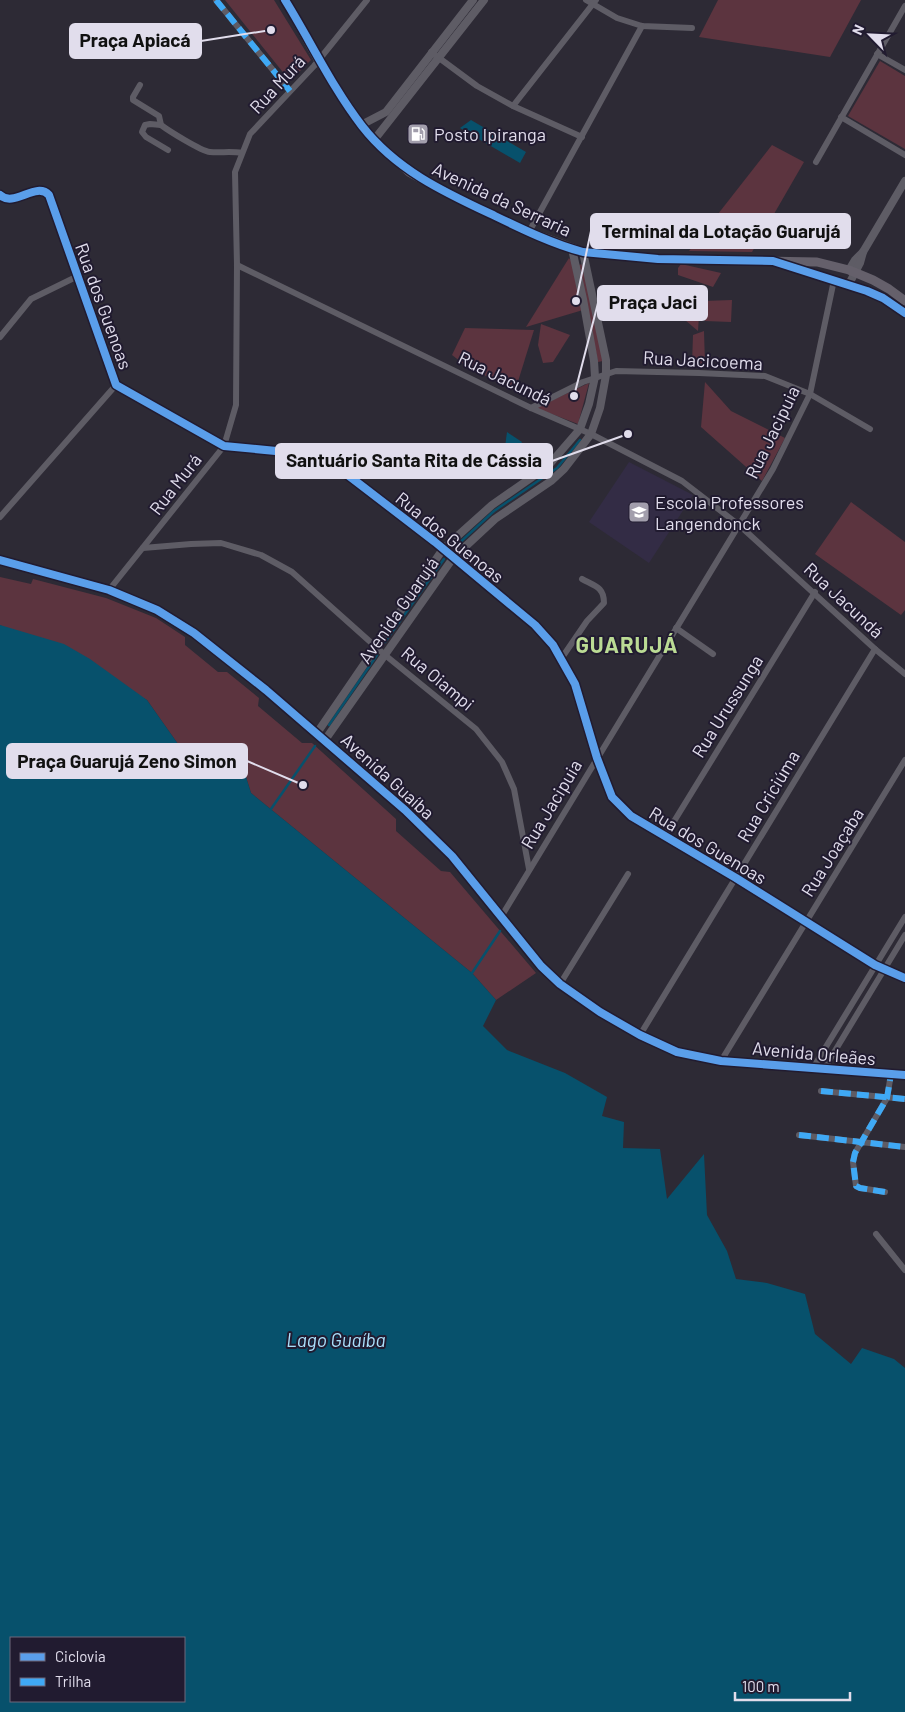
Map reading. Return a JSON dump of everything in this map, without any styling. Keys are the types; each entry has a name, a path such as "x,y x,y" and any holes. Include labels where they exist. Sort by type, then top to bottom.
{"main road":[{"name":"Avenida da Serraria","path":"285,0 319,60 361,125 374,140 409,172 445,192 529,232 583,252 658,259 817,262 852,271 889,289 905,301"},
{"name":"Avenida da Serraria","path":"773,261 849,284 883,298 905,313"},
{"path":"815,275 813,269 817,262"}],"street":[{"path":"216,0 290,91"},
{"name":"Rua Murá","path":"109,590 224,446 231,428 236,405 237,265 235,172 250,134 319,60 367,0"},
{"path":"586,0 594,2 618,18 642,26 692,28"},
{"path":"361,125 386,112 432,52 478,1"},
{"path":"374,140 438,58 478,1"},
{"path":"513,106 594,2"},
{"path":"816,162 905,6"},
{"path":"529,232 642,26"},
{"path":"432,52 477,86 513,106 582,137"},
{"path":"877,54 905,70"},
{"path":"140,85 133,97 134,100 159,116 161,125"},
{"path":"842,117 905,154"},
{"path":"168,150 146,137 142,132 145,125 161,125 175,136 207,151 242,153"},
{"path":"849,284 852,271 860,263 863,252 905,181"},
{"name":"Rua dos Guenoas","path":"0,195 9,199 39,190 47,193 116,385 224,446 307,454 336,466 443,549 535,625 553,646 575,684 597,758 612,797 631,816 736,878 875,966 905,978"},
{"name":"Avenida Guarujá","path":"317,733 443,549 492,505 548,466 580,429 589,404 595,377 585,308 572,249"},
{"name":"Avenida Guarujá","path":"325,740 453,558 495,518 551,481 564,469 590,434 600,408 606,375 604,350 583,252"},
{"name":"Rua Jacundá","path":"237,265 531,408 580,429 682,481 739,524 875,649 905,674"},
{"path":"0,337 31,299 78,276"},
{"name":"Rua Jacipuia","path":"501,917 773,470 810,394 834,280"},
{"name":"Rua Jacicoema","path":"531,408 595,377 616,371 699,372 765,376 810,394 870,429"},
{"path":"0,517 116,385"},
{"name":"Rua Oiampi","path":"143,548 221,543 262,555 292,572 385,654 476,729 502,762 514,789 529,869"},
{"name":"Avenida Guaíba","path":"0,560 109,590 157,610 194,633 317,733 406,810 452,856 541,966 560,984 600,1012 640,1035 677,1052 721,1060"},
{"path":"560,659 587,622 604,603 604,594 600,588 582,578"},
{"name":"Rua Urussunga","path":"665,836 815,592"},
{"path":"676,628 713,654"},
{"name":"Rua Criciúma","path":"640,1035 875,649"},
{"name":"Rua Joaçaba","path":"721,1060 905,760"},
{"path":"560,984 628,874"},
{"path":"814,1068 905,917"},
{"path":"824,1069 905,935"},
{"name":"Avenida Orleães","path":"721,1060 905,1075"},
{"path":"885,1192 860,1188 854,1183 853,1162 855,1153 887,1098 891,1074"},
{"path":"821,1091 905,1099"},
{"path":"799,1135 905,1147"},
{"path":"876,1234 905,1270"}],"shaded area":[{"path":"225,0 274,0 311,60 290,81"},
{"path":"718,0 861,0 830,57 699,37"},
{"path":"880,61 905,76 905,149 848,116"},
{"path":"772,145 804,162 752,252 689,251"},
{"path":"569,258 573,263 583,310 526,327"},
{"path":"583,264 603,361 598,362 578,265"},
{"path":"681,264 721,273 713,287 678,275 678,268"},
{"path":"681,294 700,299 698,331 685,320"},
{"path":"732,300 731,322 705,321 703,301"},
{"path":"541,324 570,335 553,362 543,363 538,345"},
{"path":"465,328 534,330 515,391 465,365 452,355"},
{"path":"704,331 705,364 692,364 693,335"},
{"path":"705,382 731,411 785,438 762,481 701,427"},
{"path":"589,383 578,424 536,408"},
{"name":"Escola Professores Langendonck","path":"629,462 693,495 649,563 589,522"},
{"path":"851,502 905,542 905,610 901,615 815,554"},
{"path":"0,577 31,584 33,579 106,598 156,618 185,637 185,645 218,672 227,672 259,698 258,706 302,743 312,743 396,819 396,831 441,871 450,872 536,973 496,1000 472,973 251,793 246,777 178,744 147,700 0,625"}],"water":[{"path":"471,120 526,152 520,163 460,128"},
{"path":"507,432 522,442 513,458 505,447"},
{"name":"Lago Guaíba","path":"0,625 64,644 90,659 147,700 178,744 246,777 251,793 472,973 496,1000 483,1026 507,1050 565,1073 607,1097 602,1116 624,1122 623,1148 660,1149 667,1199 704,1154 707,1215 727,1251 736,1279 767,1283 805,1294 815,1334 851,1364 862,1348 894,1359 905,1368 905,1712 0,1712"}],"waterway":[{"path":"455,547 494,511 557,468 580,440"},
{"path":"385,642 444,559"},
{"path":"329,725 377,655"},
{"path":"271,809 315,746"},
{"path":"472,973 500,931"}],"marked path":[{"path":"216,0 290,91"},
{"path":"885,1192 856,1186 853,1162 855,1153 887,1098 891,1074"},
{"path":"821,1091 905,1099"},
{"path":"799,1135 905,1147"}],"cycle path":[{"path":"285,0 331,80 362,126 391,156 423,179 458,199 539,236 583,252 658,259 773,261 867,291 883,298 905,313"},
{"path":"0,195 12,199 38,191 49,195 116,385 224,446 307,454 336,466 435,542 535,625 553,645 575,684 597,758 612,797 631,816 736,878 875,965 905,978"},
{"path":"0,560 109,590 157,610 194,633 266,690 405,810 452,856 541,966 560,984 600,1012 640,1035 677,1052 721,1061 905,1075"}],"place":[{"name":"Praça Apiacá","path":"271,30"},
{"name":"Posto Ipiranga","path":"418,134"},
{"name":"Terminal da Lotação Guarujá","path":"576,301"},
{"name":"Praça Jaci","path":"574,396"},
{"name":"Santuário Santa Rita de Cássia","path":"628,434"},
{"name":"Escola Professores Langendonck","path":"639,512"},
{"name":"Praça Guarujá Zeno Simon","path":"303,785"}],"district":[{"name":"GUARUJÁ","path":"627,644"}]}
